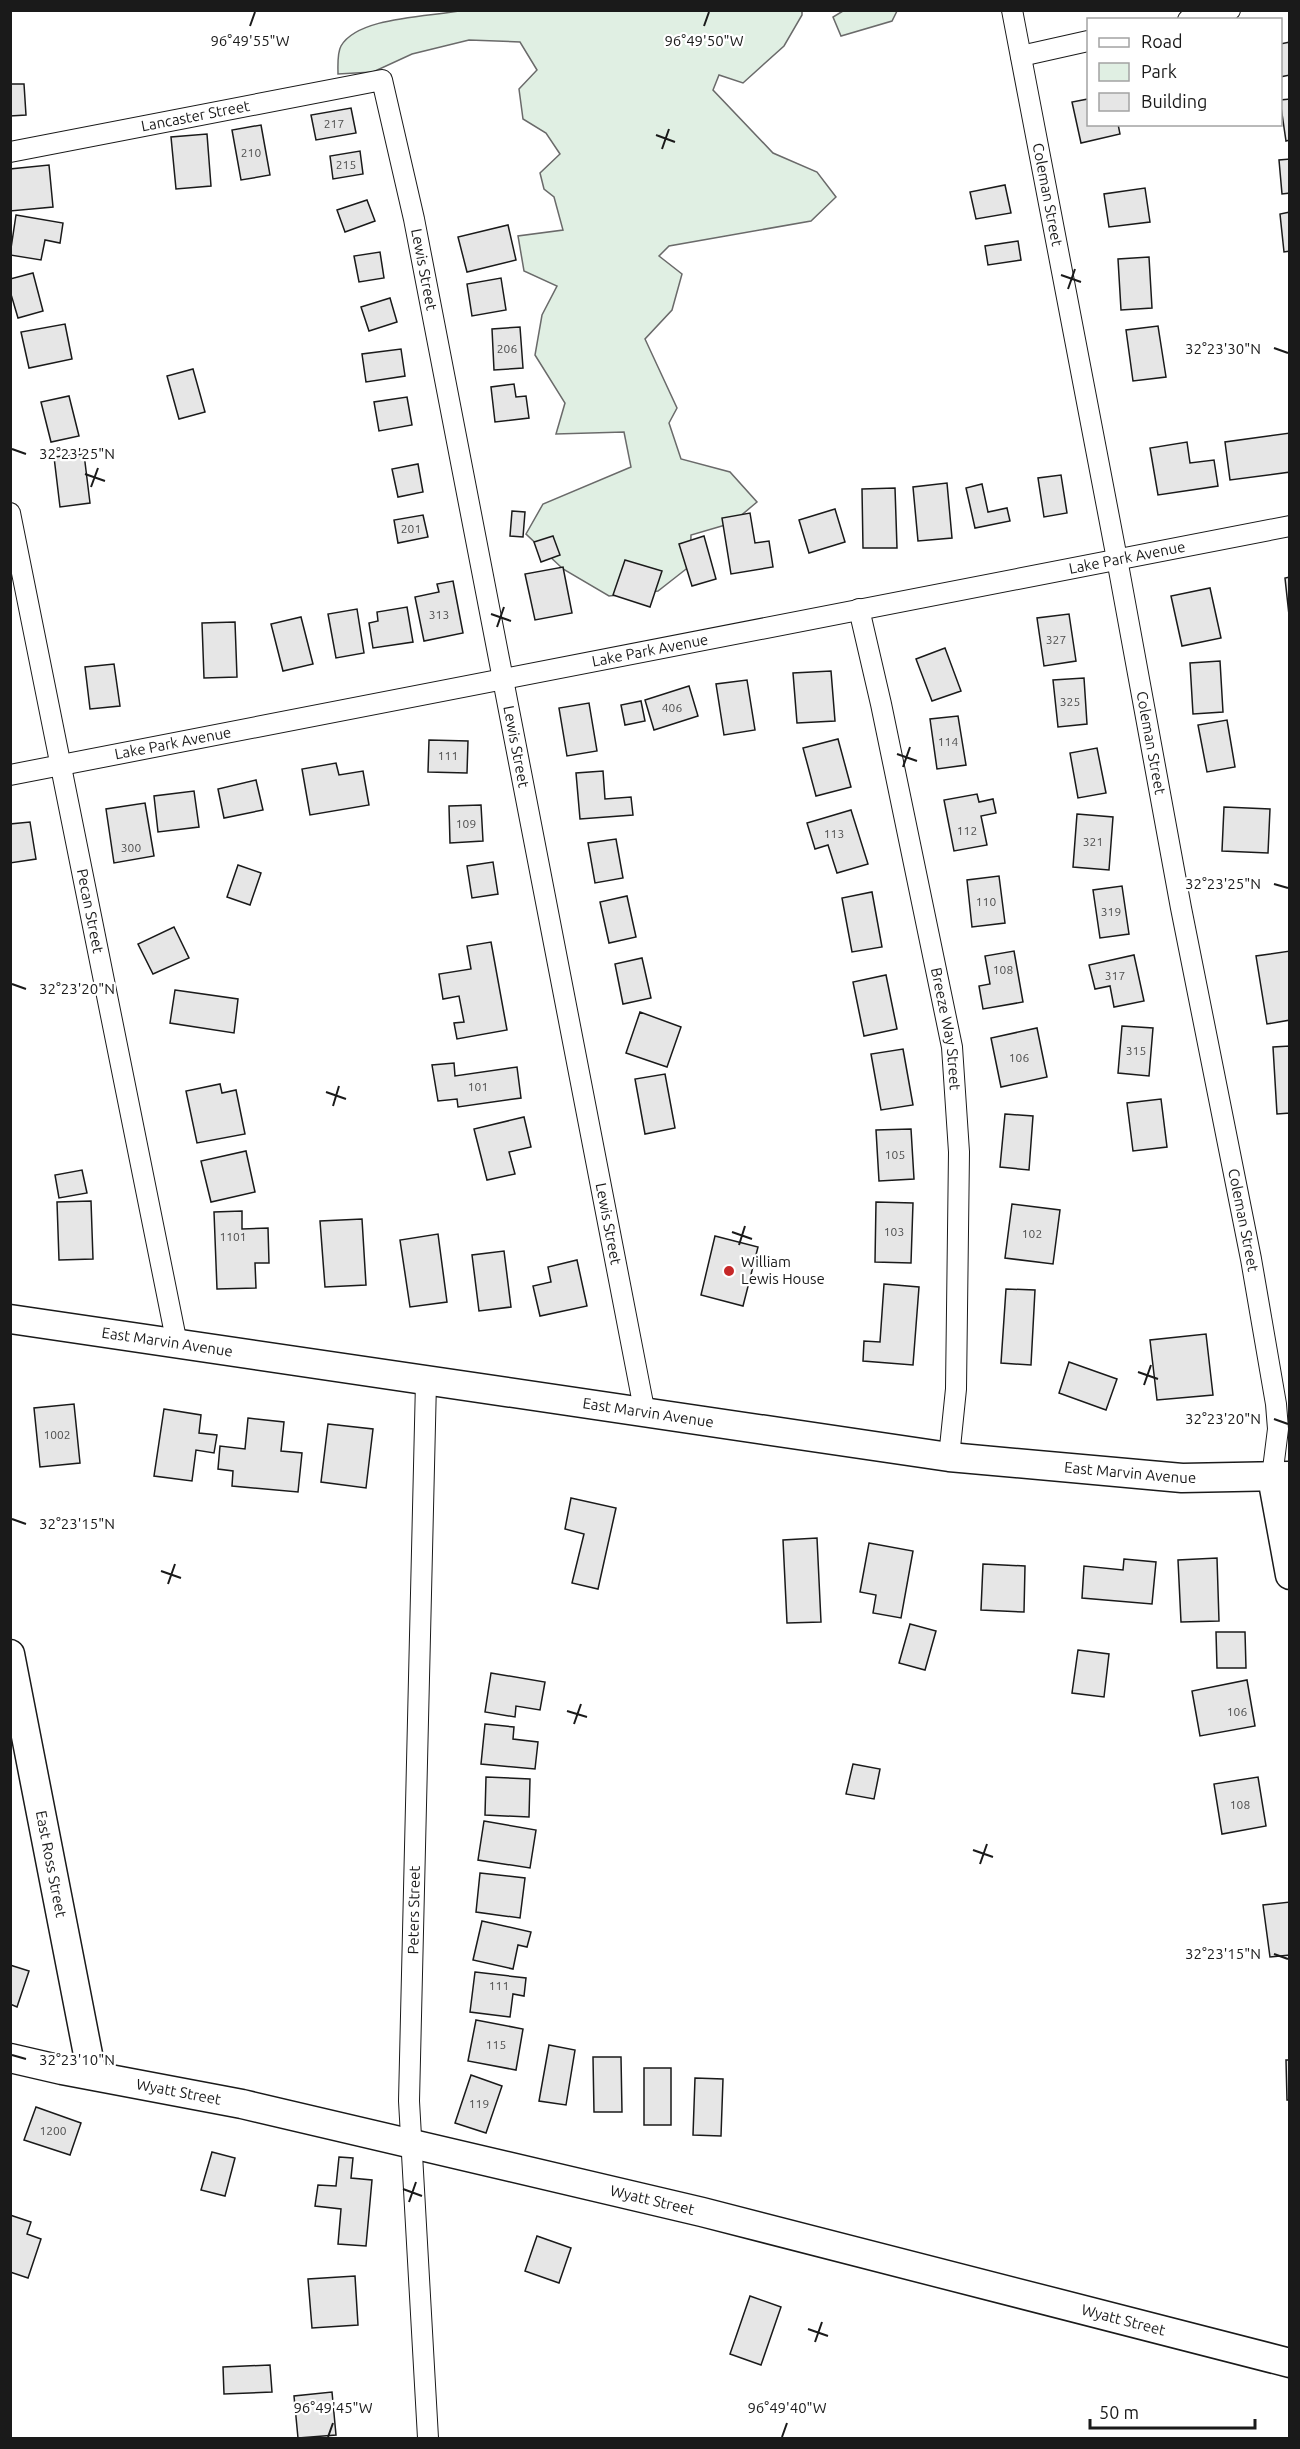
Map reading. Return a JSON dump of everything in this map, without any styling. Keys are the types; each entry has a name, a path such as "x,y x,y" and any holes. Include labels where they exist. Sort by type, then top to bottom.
{"street":[{"name":"Coleman Street","path":"1012,10 1179,897 1251,1258 1276,1404 1281,1477"},
{"path":"1196,18 1230,10"},
{"path":"1021,56 1087,41"},
{"name":"Lancaster Street","path":"10,152 382,80"},
{"name":"Lewis Street","path":"382,80 414,219 645,1414"},
{"name":"Pecan Street","path":"10,513 177,1344"},
{"name":"Lake Park Avenue","path":"10,775 1290,526"},
{"name":"Breeze Way Street","path":"859,609 952,1047 959,1152 956,1389 949,1456"},
{"name":"East Marvin Avenue","path":"10,1319 645,1414 949,1456 1182,1478 1281,1477"},
{"name":"Peters Street","path":"426,1382 409,2101 428,2439"},
{"path":"1281,1477 1290,1575"},
{"name":"East Ross Street","path":"10,1654 16,1712 92,2075"},
{"name":"Wyatt Street","path":"13,2064 92,2075 242,2104 702,2212 1290,2363"}],"green space":[{"path":"464,10 802,11 802,15 784,46 743,83 719,75 713,90 773,153 817,172 836,197 811,221 669,246 659,256 682,274 672,310 645,339 677,408 669,423 681,459 730,472 757,502 732,523 691,535 690,566 658,591 609,596 563,569 526,534 543,504 631,467 624,432 556,434 565,403 535,355 542,315 557,286 524,271 518,236 563,230 554,197 544,189 540,173 560,154 546,133 523,119 519,89 537,70 520,42 469,40 412,54 373,72 338,74 338,56 341,46 350,36 363,29 397,19"},
{"path":"843,11 897,11 892,21 841,36 833,17"}],"building":[{"path":"1290,42 1290,75 1282,77 1282,44"},
{"path":"10,84 24,84 26,115 10,116"},
{"path":"1087,99 1087,126 1118,126 1120,134 1081,143 1072,102"},
{"path":"1290,99 1290,140 1286,141 1282,114 1282,100"},
{"path":"351,108 356,133 316,140 311,115"},
{"path":"261,125 270,175 241,180 232,130"},
{"path":"207,134 211,186 176,189 171,137"},
{"path":"360,151 363,174 333,179 330,156"},
{"path":"1290,159 1290,193 1282,194 1279,160"},
{"path":"49,165 53,207 10,211 10,169"},
{"path":"1005,185 1011,213 976,219 970,192"},
{"path":"1145,188 1150,222 1109,227 1104,194"},
{"path":"367,200 375,221 345,232 337,210"},
{"path":"1290,212 1290,251 1284,252 1280,214"},
{"path":"16,215 63,223 60,243 45,240 41,260 10,255"},
{"path":"508,225 516,260 467,272 458,237"},
{"path":"1018,241 1021,260 988,265 985,246"},
{"path":"380,252 384,278 359,282 354,256"},
{"path":"1149,257 1152,308 1121,310 1118,259"},
{"path":"33,273 43,311 18,318 10,291 10,279"},
{"path":"501,278 506,310 472,316 467,284"},
{"path":"390,298 397,322 369,331 361,307"},
{"path":"65,324 72,359 29,368 21,332"},
{"path":"1158,326 1166,377 1133,381 1126,330"},
{"path":"520,327 523,368 494,370 492,329"},
{"path":"401,349 405,376 366,382 362,354"},
{"path":"193,369 205,412 179,419 167,376"},
{"path":"514,384 516,397 526,396 529,418 495,422 491,387"},
{"path":"69,396 79,436 51,442 41,402"},
{"path":"407,397 412,425 379,431 374,402"},
{"path":"1290,433 1290,472 1230,480 1225,442"},
{"path":"1187,442 1190,463 1214,460 1218,486 1158,495 1150,448"},
{"path":"84,454 90,503 60,507 54,457"},
{"path":"418,464 423,492 398,497 392,469"},
{"path":"1061,475 1067,513 1044,517 1038,478"},
{"path":"947,483 952,538 918,541 913,487"},
{"path":"982,484 988,512 1007,508 1010,521 975,528 966,488"},
{"path":"895,488 897,548 863,548 862,489"},
{"path":"835,509 845,542 809,553 799,520"},
{"path":"512,511 525,512 523,537 510,536"},
{"path":"750,513 755,543 769,541 773,567 731,574 722,518"},
{"path":"423,515 428,537 398,543 394,520"},
{"path":"553,536 560,555 541,562 534,542"},
{"path":"704,536 716,579 692,586 679,544"},
{"path":"625,560 662,571 650,607 613,595"},
{"path":"563,567 572,613 535,620 525,574"},
{"path":"1290,577 1290,615 1289,615 1285,578"},
{"path":"453,581 463,633 424,641 415,597 439,592 437,584"},
{"path":"1210,588 1221,638 1182,646 1171,596"},
{"path":"407,607 413,642 373,648 369,623 378,621 377,612"},
{"path":"357,609 364,653 336,658 328,614"},
{"path":"1069,614 1076,661 1044,666 1037,618"},
{"path":"301,617 313,664 283,671 271,624"},
{"path":"235,622 237,677 204,678 202,623"},
{"path":"945,648 961,691 932,701 916,659"},
{"path":"1220,661 1223,712 1193,714 1190,663"},
{"path":"114,664 120,706 90,709 85,667"},
{"path":"831,671 835,721 797,723 793,673"},
{"path":"1084,678 1087,724 1058,727 1053,680"},
{"path":"747,680 755,730 724,735 716,684"},
{"path":"689,686 698,716 654,730 645,700"},
{"path":"641,701 645,721 625,725 621,705"},
{"path":"589,703 597,751 567,756 559,708"},
{"path":"958,716 966,765 937,769 930,719"},
{"path":"1227,720 1235,767 1207,772 1198,725"},
{"path":"838,739 851,787 816,796 803,748"},
{"path":"429,740 468,741 467,773 428,772"},
{"path":"1097,748 1106,793 1078,798 1070,753"},
{"path":"336,763 339,775 363,771 369,805 310,815 302,769"},
{"path":"603,771 605,799 631,797 633,815 580,819 576,773"},
{"path":"256,780 263,810 224,818 218,789"},
{"path":"194,791 199,827 158,832 154,796"},
{"path":"977,794 979,802 993,799 996,813 981,816 987,845 954,851 944,800"},
{"path":"145,803 154,856 114,863 106,809"},
{"path":"481,805 483,841 450,843 449,806"},
{"path":"1224,807 1270,809 1268,853 1222,851"},
{"path":"851,810 868,864 837,873 828,845 815,849 807,823"},
{"path":"1077,814 1113,817 1109,870 1073,867"},
{"path":"30,822 36,859 10,863 10,824"},
{"path":"616,839 623,878 595,883 588,843"},
{"path":"493,862 498,894 472,898 467,866"},
{"path":"238,865 261,873 250,905 227,897"},
{"path":"999,876 1005,923 972,927 967,880"},
{"path":"1122,886 1129,934 1100,938 1093,890"},
{"path":"872,892 882,947 852,952 842,898"},
{"path":"627,896 636,937 609,943 600,902"},
{"path":"174,927 189,958 153,974 138,944"},
{"path":"491,942 507,1030 457,1039 454,1023 464,1022 459,996 443,999 439,974 471,969 467,946"},
{"path":"1014,951 1023,1002 983,1009 979,986 990,984 985,956"},
{"path":"1290,951 1290,1020 1267,1024 1256,956"},
{"path":"1134,955 1144,1001 1114,1007 1110,986 1095,989 1089,965"},
{"path":"642,958 651,998 623,1004 615,964"},
{"path":"886,975 897,1029 864,1036 853,982"},
{"path":"175,990 238,999 234,1033 170,1023"},
{"path":"640,1012 681,1027 667,1067 626,1053"},
{"path":"1122,1026 1153,1028 1149,1076 1118,1073"},
{"path":"1037,1028 1047,1077 1001,1087 991,1038"},
{"path":"1290,1046 1290,1113 1277,1114 1273,1047"},
{"path":"903,1049 913,1105 881,1110 871,1054"},
{"path":"454,1063 455,1076 517,1067 521,1098 458,1107 457,1099 438,1101 432,1065"},
{"path":"665,1074 675,1128 645,1134 635,1079"},
{"path":"220,1084 222,1093 236,1090 245,1134 197,1143 186,1091"},
{"path":"1161,1099 1167,1147 1133,1151 1127,1103"},
{"path":"1005,1114 1033,1116 1029,1170 1000,1167"},
{"path":"524,1117 531,1147 509,1152 515,1174 487,1180 474,1129"},
{"path":"911,1129 914,1179 879,1181 876,1130"},
{"path":"246,1151 255,1192 211,1202 201,1161"},
{"path":"82,1170 87,1193 59,1198 55,1175"},
{"path":"91,1201 93,1259 59,1260 57,1202"},
{"path":"876,1202 913,1203 911,1263 875,1262"},
{"path":"1012,1204 1060,1210 1053,1264 1005,1258"},
{"path":"242,1211 242,1229 268,1228 269,1263 255,1263 256,1288 217,1289 214,1212"},
{"path":"362,1219 366,1285 325,1287 320,1221"},
{"path":"438,1234 447,1302 410,1307 400,1240"},
{"name":"William Lewis House","path":"715,1236 758,1247 743,1306 701,1295"},
{"path":"504,1251 511,1307 479,1311 472,1255"},
{"path":"577,1260 587,1306 540,1316 533,1286 551,1282 548,1267"},
{"path":"884,1284 919,1287 913,1365 863,1361 864,1341 880,1342"},
{"path":"1006,1289 1035,1290 1031,1365 1001,1363"},
{"path":"1206,1334 1213,1395 1157,1400 1150,1340"},
{"path":"1069,1362 1117,1379 1106,1410 1059,1393"},
{"path":"74,1404 80,1463 40,1467 34,1408"},
{"path":"164,1409 201,1415 199,1433 217,1435 214,1453 196,1450 192,1481 154,1476"},
{"path":"248,1418 284,1422 281,1451 302,1453 298,1492 232,1486 233,1471 218,1469 220,1446 245,1449"},
{"path":"328,1424 373,1429 366,1488 321,1482"},
{"path":"571,1498 616,1508 598,1589 572,1583 584,1534 565,1529"},
{"path":"817,1538 821,1622 787,1623 783,1540"},
{"path":"869,1543 913,1551 901,1618 873,1613 876,1595 860,1592"},
{"path":"1217,1558 1219,1621 1181,1622 1178,1560"},
{"path":"1124,1559 1156,1562 1152,1604 1082,1598 1084,1566 1123,1570"},
{"path":"983,1564 1025,1566 1024,1612 981,1610"},
{"path":"910,1624 936,1631 925,1670 899,1663"},
{"path":"1216,1632 1245,1632 1246,1668 1217,1668"},
{"path":"1078,1650 1109,1654 1104,1697 1072,1693"},
{"path":"491,1673 545,1682 540,1710 516,1706 515,1717 485,1712"},
{"path":"1247,1680 1255,1726 1200,1736 1192,1691"},
{"path":"485,1724 514,1727 513,1739 538,1742 535,1769 481,1764"},
{"path":"853,1764 880,1769 874,1799 846,1794"},
{"path":"486,1777 530,1779 529,1817 485,1815"},
{"path":"1258,1777 1266,1826 1222,1834 1214,1784"},
{"path":"484,1821 536,1830 530,1868 478,1860"},
{"path":"480,1873 525,1878 520,1918 476,1912"},
{"path":"1290,1902 1290,1955 1270,1957 1263,1905"},
{"path":"482,1921 531,1932 527,1947 518,1945 513,1969 473,1960"},
{"path":"10,1965 29,1971 17,2007 10,2004"},
{"path":"475,1972 526,1978 524,1996 513,1994 510,2017 470,2012"},
{"path":"476,2020 523,2029 516,2070 468,2061"},
{"path":"549,2045 575,2050 566,2105 539,2101"},
{"path":"593,2057 621,2057 622,2112 594,2112"},
{"path":"1286,2060 1290,2060 1290,2100 1287,2100"},
{"path":"644,2068 671,2068 671,2125 644,2125"},
{"path":"471,2075 502,2086 486,2133 455,2123"},
{"path":"695,2078 723,2079 721,2136 693,2135"},
{"path":"36,2107 81,2123 70,2155 24,2140"},
{"path":"212,2152 235,2158 225,2196 201,2190"},
{"path":"339,2157 353,2158 351,2178 372,2180 366,2246 338,2244 341,2209 315,2206 318,2185 336,2186"},
{"path":"10,2215 31,2222 27,2234 41,2239 28,2278 10,2272"},
{"path":"537,2236 571,2248 559,2283 525,2271"},
{"path":"355,2276 358,2325 312,2328 308,2279"},
{"path":"750,2296 781,2307 761,2365 730,2354"},
{"path":"270,2365 272,2392 224,2394 223,2367"},
{"path":"332,2392 336,2435 298,2438 294,2396"}],"place":[{"name":"William Lewis House","path":"729,1271"}]}
